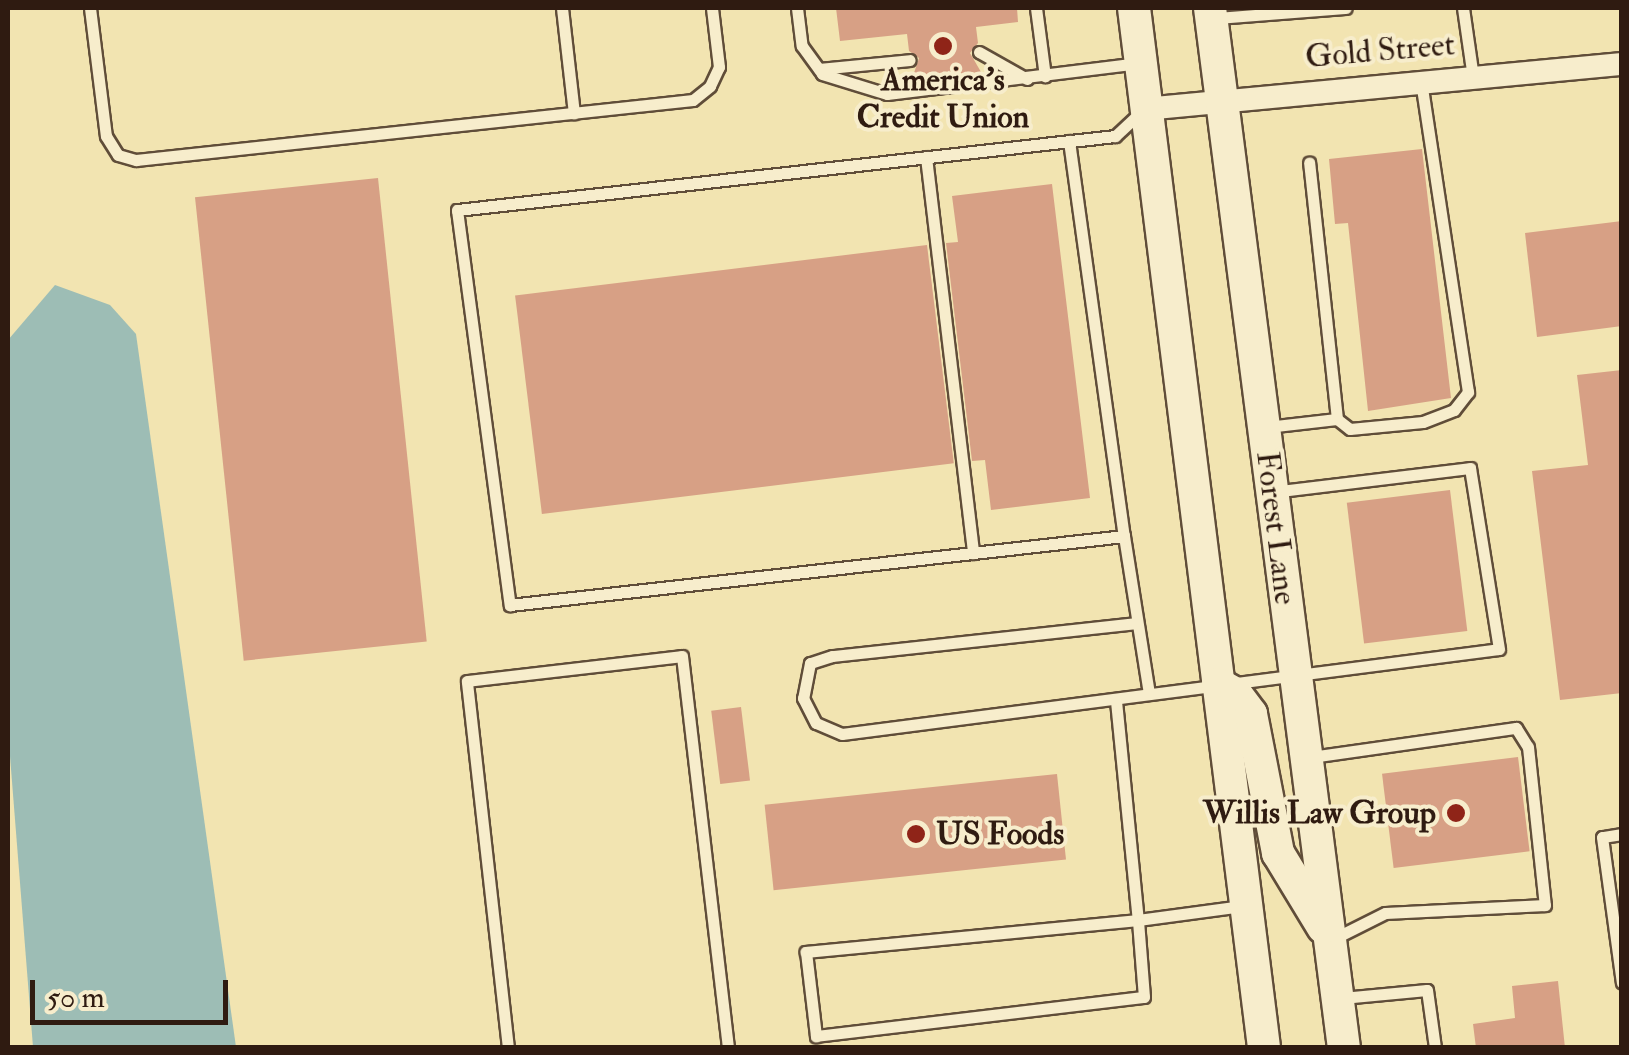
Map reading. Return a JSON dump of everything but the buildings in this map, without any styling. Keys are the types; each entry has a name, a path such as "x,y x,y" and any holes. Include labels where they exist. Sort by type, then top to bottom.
{"main road":[{"path":"1134,8 1264,1048"},
{"name":"Forest Lane","path":"1227,12 1220,97 1344,1048"},
{"path":"1218,684 1236,694 1251,714 1278,853 1330,940"}],"street":[{"name":"Gold Street","path":"1145,108 1220,97 1622,64"}],"lane":[{"path":"90,8 106,136 118,155 136,160 693,100 710,86 719,68 712,8"},
{"path":"562,8 574,113"},
{"path":"797,8 802,46 819,69 887,94 1140,63"},
{"path":"1036,8 1045,76"},
{"path":"1227,12 1346,8"},
{"path":"1463,8 1472,76"},
{"path":"979,52 1027,78"},
{"path":"819,69 910,60"},
{"path":"1309,164 1338,419 1350,429 1423,422 1454,410 1468,392 1421,80"},
{"path":"1124,536 510,605 457,210 1115,136 1145,108"},
{"path":"1068,142 1149,693"},
{"path":"926,158 973,553"},
{"path":"1263,428 1338,419"},
{"path":"1136,624 832,656 810,663 803,676 803,698 816,723 842,734 1498,648 1470,468 1272,492"},
{"path":"508,1048 467,680 682,656 728,1048"},
{"path":"1116,701 1138,920 1144,998 816,1036 806,952 1138,920 1246,906"},
{"path":"1307,757 1516,728 1528,747 1545,905 1385,913 1330,940"},
{"path":"1622,834 1602,837 1622,983"},
{"path":"1338,998 1427,990 1435,1048"}],"water":[{"path":"55,285 110,305 136,334 236,1047 33,1047 8,731 8,340"}],"place":[{"name":"America's Credit Union","path":"943,46"},
{"name":"Willis Law Group","path":"1456,813"},
{"name":"US Foods","path":"916,834"}]}
